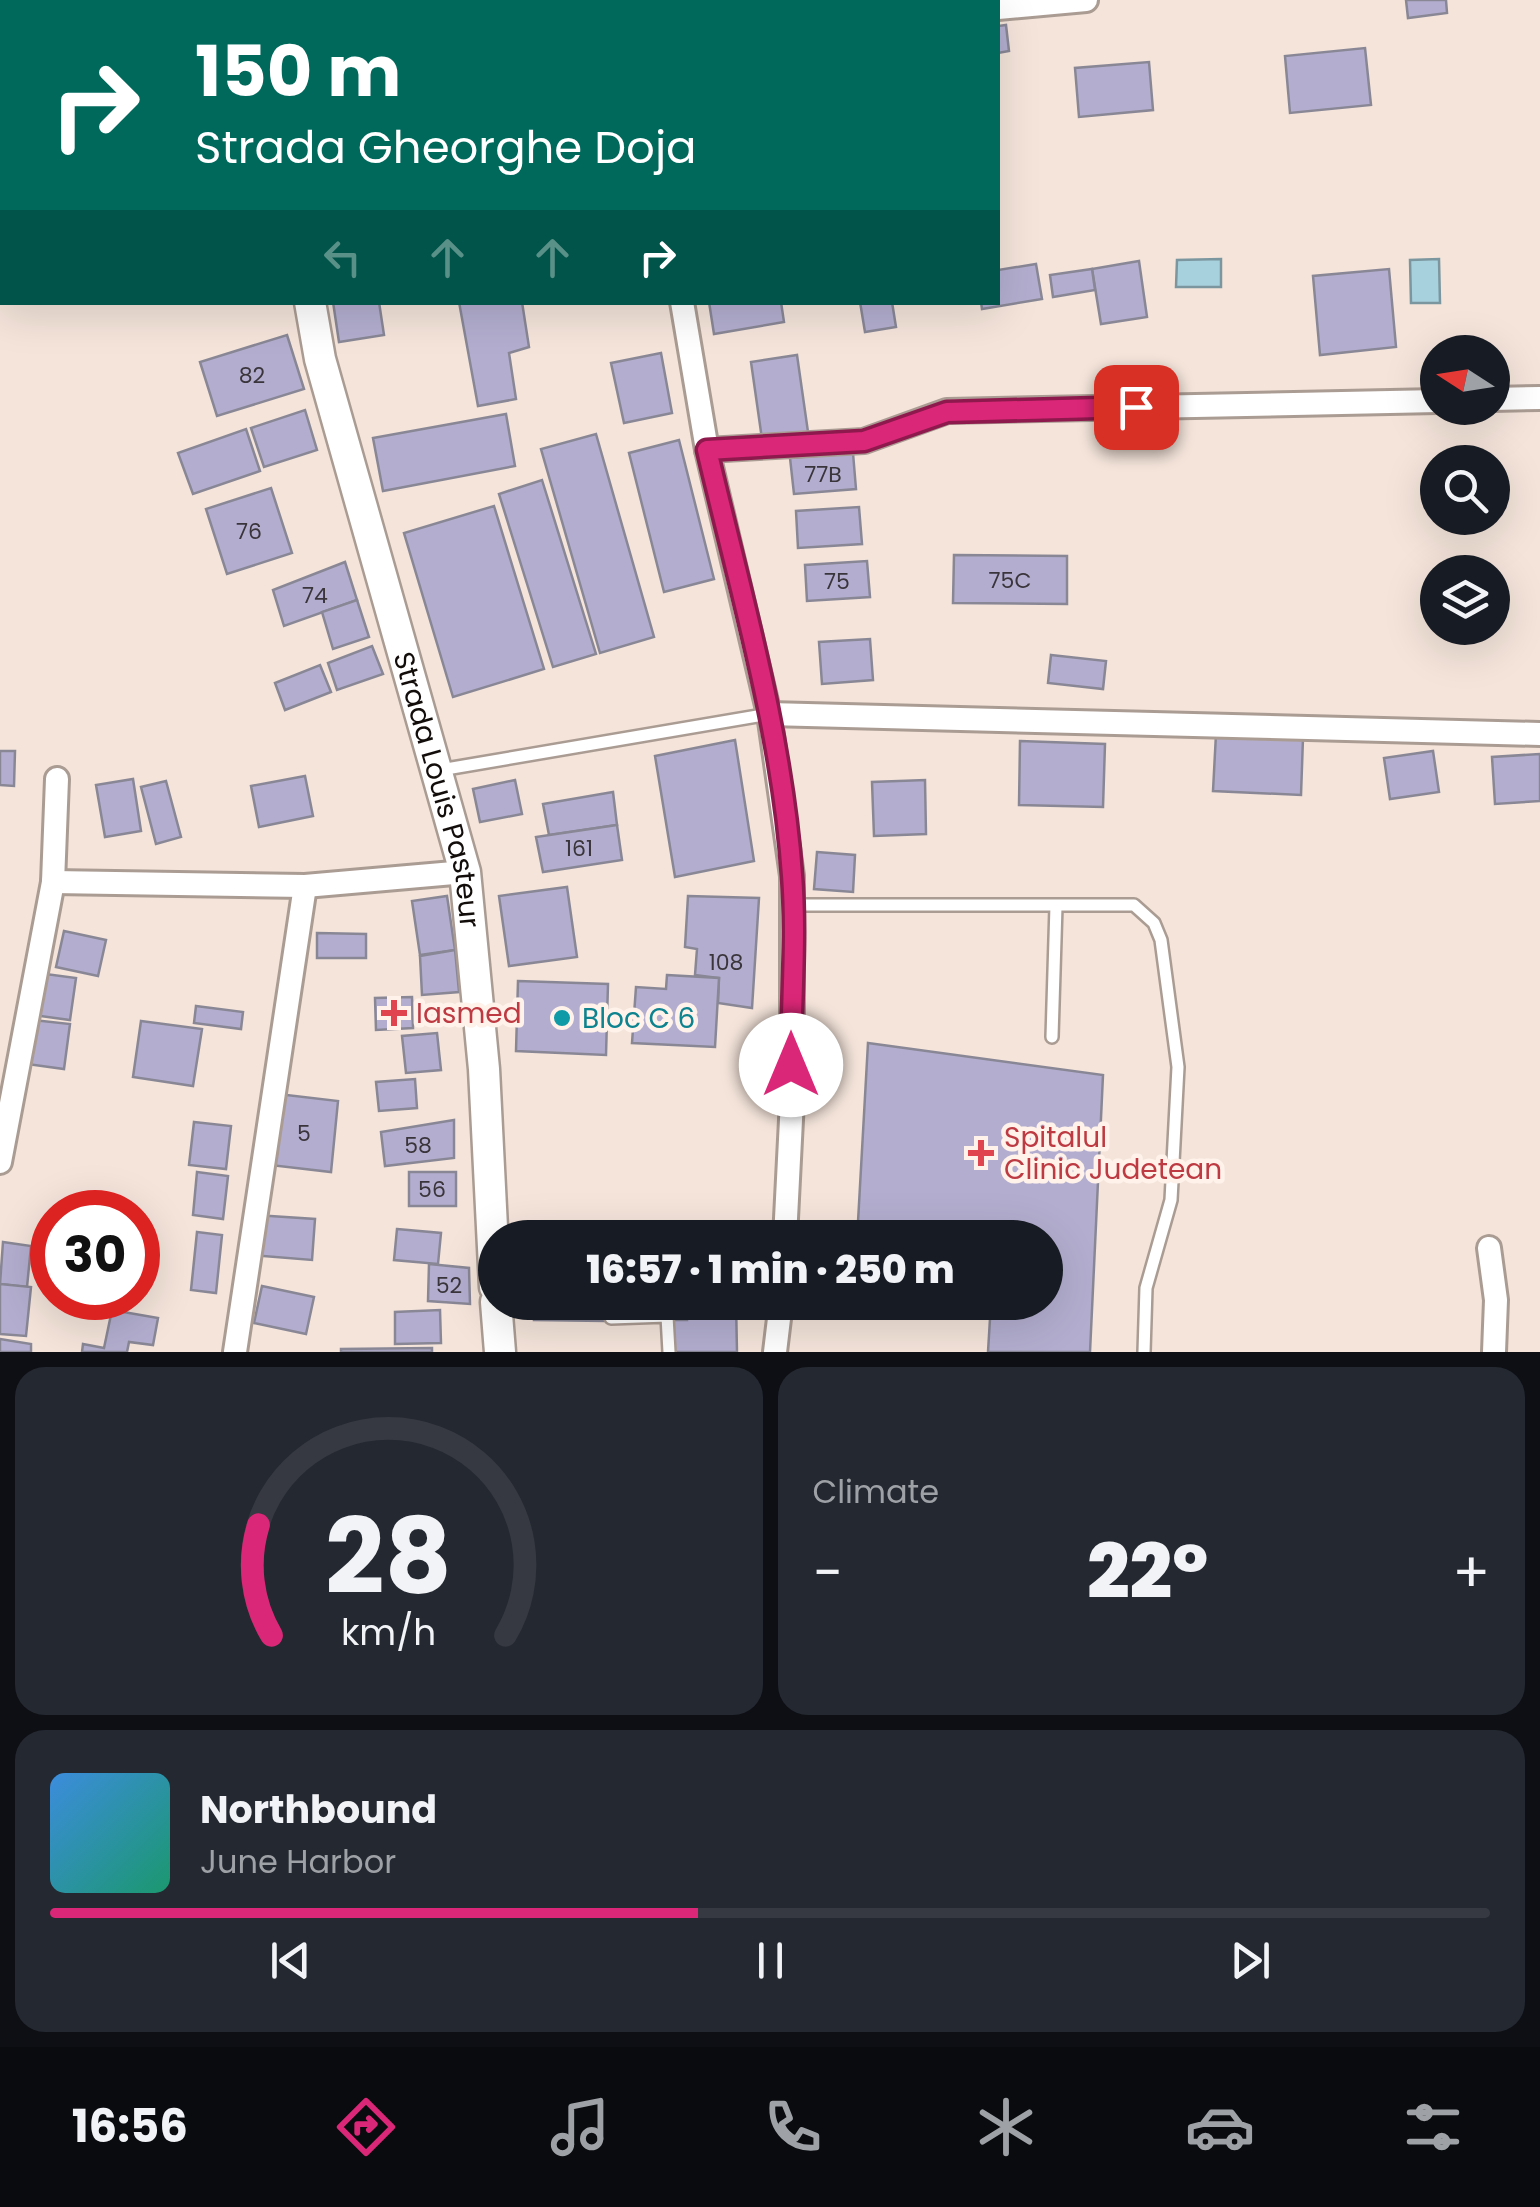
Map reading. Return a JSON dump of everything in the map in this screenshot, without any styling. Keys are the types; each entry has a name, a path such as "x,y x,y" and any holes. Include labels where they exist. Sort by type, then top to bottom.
{"main road":[{"name":"Strada Louis Pasteur","path":"311,305 320,359 465,872 484,1070 492,1220"},
{"path":"497,1320 500,1352"}],"street":[{"path":"1000,8 1086,0"},
{"path":"683,305 707,450 769,714 792,876 792,1100 786,1220"},
{"path":"1510,399 1540,398"},
{"path":"707,450 864,441 947,412 1420,400"},
{"path":"769,714 1540,734"},
{"path":"0,1162 53,882 58,779"},
{"path":"53,882 305,886 465,872"},
{"path":"235,1352 305,886"},
{"path":"1488,1248 1496,1300 1494,1352"},
{"path":"781,1320 781,1351"}],"lane":[{"path":"436,770 769,714"},
{"path":"792,904 1134,905 1154,923 1161,940 1178,1067 1171,1200 1146,1288 1144,1352"},
{"path":"1052,1037 1056,906"},
{"path":"667,1320 668,1352"}],"water":[{"path":"1221,259 1221,287 1176,287 1177,260"},
{"path":"1439,259 1440,303 1411,303 1410,260"}],"building":[{"path":"1406,0 1446,0 1447,13 1408,18"},
{"path":"1006,25 1009,51 1000,53 1000,26"},
{"path":"1365,48 1371,105 1290,113 1285,56"},
{"path":"1149,62 1153,110 1079,117 1075,68"},
{"path":"1139,261 1147,317 1101,324 1092,269"},
{"path":"1036,264 1042,299 982,309 981,305 1000,305 1000,270"},
{"path":"1092,269 1095,290 1053,297 1050,275"},
{"path":"1389,269 1396,347 1320,355 1313,276"},
{"path":"333,305 379,305 384,335 339,342"},
{"path":"460,305 522,305 529,347 509,353 516,399 478,406"},
{"path":"709,305 781,305 784,322 714,334"},
{"path":"860,305 892,305 896,327 865,332"},
{"path":"287,335 304,389 217,416 200,362"},
{"path":"661,353 672,413 624,423 611,363"},
{"path":"797,355 808,432 762,439 751,362"},
{"path":"305,410 317,450 264,467 251,428"},
{"path":"506,414 515,466 383,491 373,438"},
{"path":"246,429 260,471 193,494 178,453"},
{"path":"596,434 654,637 600,653 541,449"},
{"path":"679,440 714,579 664,592 629,453"},
{"path":"853,453 856,489 794,494 790,458"},
{"path":"542,480 596,654 553,667 499,494"},
{"path":"271,488 292,553 227,574 206,509"},
{"path":"494,506 544,669 453,697 404,533"},
{"path":"859,507 862,544 798,548 796,511"},
{"path":"954,555 1067,556 1067,604 953,603"},
{"path":"867,561 870,597 807,601 805,565"},
{"path":"345,562 357,600 284,626 273,590"},
{"path":"357,600 369,637 333,649 322,612"},
{"path":"870,639 873,680 822,684 819,642"},
{"path":"372,646 383,674 337,690 328,663"},
{"path":"1051,655 1106,661 1103,689 1048,683"},
{"path":"320,665 331,692 285,710 275,683"},
{"path":"1216,734 1303,738 1301,795 1213,791"},
{"path":"735,740 754,861 675,877 655,756"},
{"path":"1020,741 1105,744 1103,807 1019,805"},
{"path":"0,751 15,751 14,786 0,785"},
{"path":"1433,751 1439,792 1390,799 1384,758"},
{"path":"1540,754 1540,801 1495,804 1492,757"},
{"path":"305,776 313,816 259,827 251,786"},
{"path":"133,779 141,831 105,837 96,785"},
{"path":"515,780 522,814 480,822 473,789"},
{"path":"925,780 926,834 874,836 872,782"},
{"path":"166,781 181,837 156,844 141,787"},
{"path":"613,792 617,825 549,835 543,804"},
{"path":"617,825 622,860 543,872 536,837"},
{"path":"817,852 855,855 853,892 814,889"},
{"path":"567,887 577,957 509,966 499,896"},
{"path":"447,896 455,950 420,955 412,901"},
{"path":"688,896 759,898 752,1008 718,1003 719,978 695,975 697,949 685,947"},
{"path":"64,931 106,940 98,976 56,967"},
{"path":"317,933 366,934 366,958 317,958"},
{"path":"455,950 459,992 422,995 420,956"},
{"path":"38,973 76,978 70,1020 33,1015"},
{"path":"667,975 719,978 715,1047 632,1043 636,987 666,989"},
{"name":"Bloc C 6","path":"518,981 608,984 606,1055 516,1051"},
{"name":"Iasmed","path":"412,997 413,1028 376,1030 375,998"},
{"path":"196,1006 243,1012 241,1029 194,1023"},
{"path":"33,1020 70,1024 64,1069 27,1064"},
{"path":"141,1021 202,1029 193,1086 133,1077"},
{"path":"437,1033 441,1070 406,1073 402,1036"},
{"name":"Spitalul Clinic Judetean","path":"868,1043 1103,1075 1090,1352 988,1352 990,1320 1063,1320 1063,1220 858,1220"},
{"path":"415,1079 417,1108 379,1111 376,1082"},
{"path":"278,1094 338,1101 331,1172 270,1165"},
{"path":"454,1120 454,1158 385,1166 381,1132"},
{"path":"194,1122 231,1126 226,1169 189,1165"},
{"path":"197,1172 228,1176 223,1219 193,1215"},
{"path":"409,1172 456,1172 456,1206 409,1206"},
{"path":"255,1215 315,1219 312,1260 252,1255"},
{"path":"397,1229 441,1233 438,1264 394,1260"},
{"path":"197,1232 222,1235 216,1293 191,1290"},
{"path":"3,1242 30,1246 27,1287 0,1284"},
{"path":"429,1264 469,1268 470,1304 428,1301"},
{"path":"0,1284 30,1287 26,1336 0,1334"},
{"path":"262,1286 314,1297 306,1334 254,1323"},
{"path":"440,1310 441,1343 395,1344 395,1312"},
{"path":"110,1320 158,1320 153,1345 129,1342 127,1352 82,1352 83,1344 104,1348"},
{"path":"670,1320 736,1320 737,1352 670,1352"},
{"path":"0,1339 31,1344 31,1352 0,1352"},
{"path":"432,1348 432,1352 341,1352 341,1349"}],"place":[{"name":"Iasmed","path":"394,1013"},
{"name":"Bloc C 6","path":"562,1018"},
{"name":"Spitalul Clinic Judetean","path":"981,1153"}],"route":[{"path":"791,1065 792,876 780,787 769,714 707,450 864,441 947,412 1136,407"}]}
